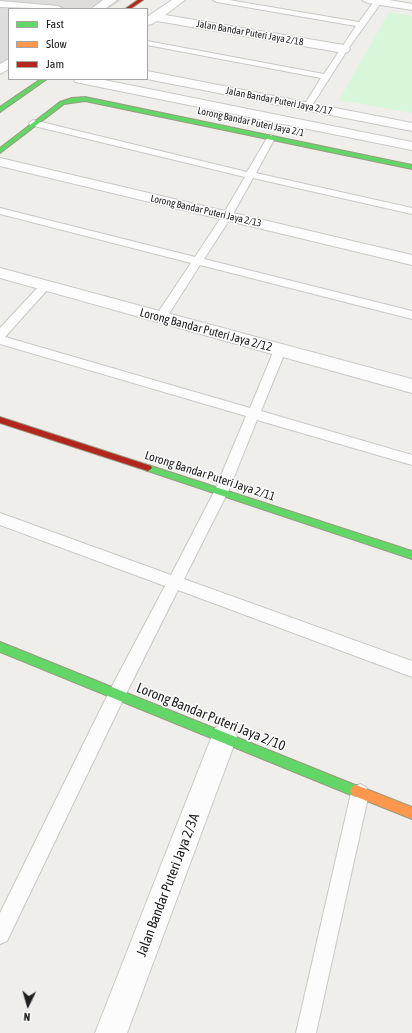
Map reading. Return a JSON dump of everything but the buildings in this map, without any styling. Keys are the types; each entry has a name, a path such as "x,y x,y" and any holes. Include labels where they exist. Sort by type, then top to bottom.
{"street":[{"path":"99,8 111,0"},
{"path":"151,20 179,0"},
{"path":"375,1 412,7"},
{"path":"0,4 46,8"},
{"path":"131,8 144,4"},
{"name":"Jalan Bandar Puteri Jaya 2/18","path":"151,20 344,49"},
{"path":"0,70 8,63"},
{"name":"Jalan Bandar Puteri Jaya 2/17","path":"148,75 412,127"},
{"path":"0,110 43,80"},
{"path":"85,80 412,146"},
{"name":"Lorong Bandar Puteri Jaya 2/1","path":"0,151 62,103 72,100 85,100 412,167"},
{"name":"Lorong Bandar Puteri Jaya 2/13","path":"0,162 412,260"},
{"name":"Lorong Bandar Puteri Jaya 2/12","path":"0,273 412,386"},
{"name":"Lorong Bandar Puteri Jaya 2/11","path":"0,420 412,555"},
{"name":"Lorong Bandar Puteri Jaya 2/10","path":"1,650 116,694 412,813"},
{"name":"Jalan Bandar Puteri Jaya 2/3A","path":"111,1033 224,737"}],"lane":[{"path":"217,0 362,25"},
{"path":"307,107 344,49 362,25 375,1"},
{"path":"148,43 327,77"},
{"path":"33,124 412,211"},
{"path":"161,317 227,216 271,138"},
{"path":"0,211 412,314"},
{"path":"0,335 45,286"},
{"path":"0,340 412,460"},
{"path":"0,934 116,694 220,492 280,350"},
{"path":"0,519 412,669"},
{"path":"306,1033 360,793"}],"shaded area":[{"path":"0,0 122,0 110,8 8,8 8,69 0,67"}],"green space":[{"path":"389,12 412,16 412,113 339,100"}],"traffic: fast":[{"path":"0,110 43,80"},
{"path":"0,151 62,103 72,100 85,99 412,167"},
{"path":"148,468 412,555"},
{"path":"0,647 356,791"}],"traffic: slow":[{"path":"356,791 412,813"}],"traffic: jam":[{"path":"129,8 141,0"},
{"path":"0,420 148,468"}]}
